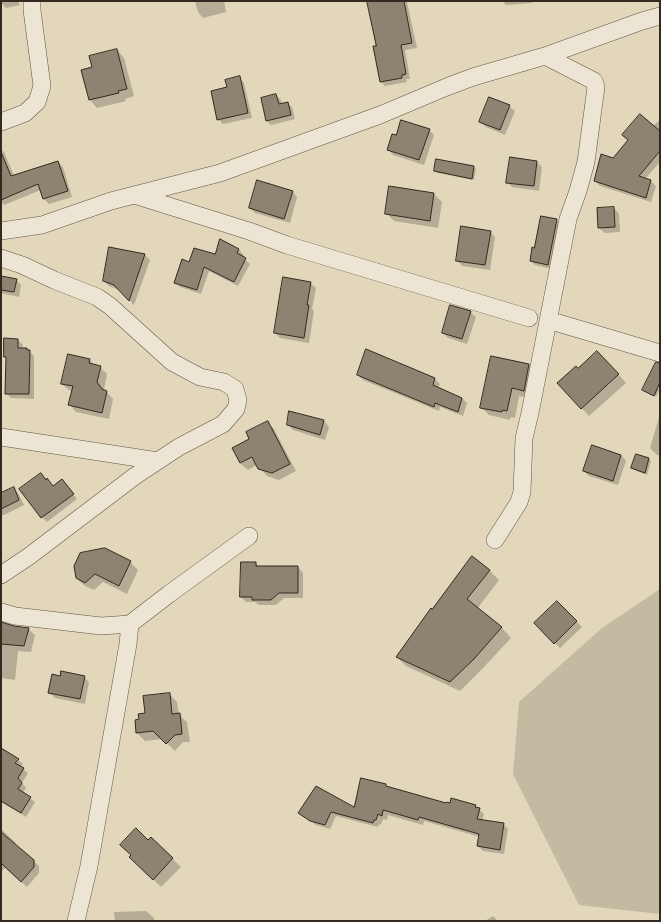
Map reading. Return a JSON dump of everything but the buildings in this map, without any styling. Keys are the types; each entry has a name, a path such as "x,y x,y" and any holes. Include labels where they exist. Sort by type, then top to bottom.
{"street":[{"path":"1,122 25,113 37,102 42,86 32,1"},
{"path":"1,231 42,225 110,201 220,173 380,115 473,77 545,56 660,16"},
{"path":"495,540 519,502 522,492 524,438 568,219 586,162 596,88 594,81 545,56"},
{"path":"134,195 249,231 287,245 529,318"},
{"path":"1,258 22,265 96,297 110,306 172,362 200,377 224,382 235,389 238,400 236,409 223,424 179,447 134,476 28,557 1,575"},
{"path":"548,320 660,353"},
{"path":"1,437 158,461"},
{"path":"1,612 15,616 101,626 130,624 249,536"},
{"path":"76,921 90,859 128,644 130,624"}],"shaded area":[{"path":"660,589 660,914 579,905 513,774 519,702 602,628"}]}
